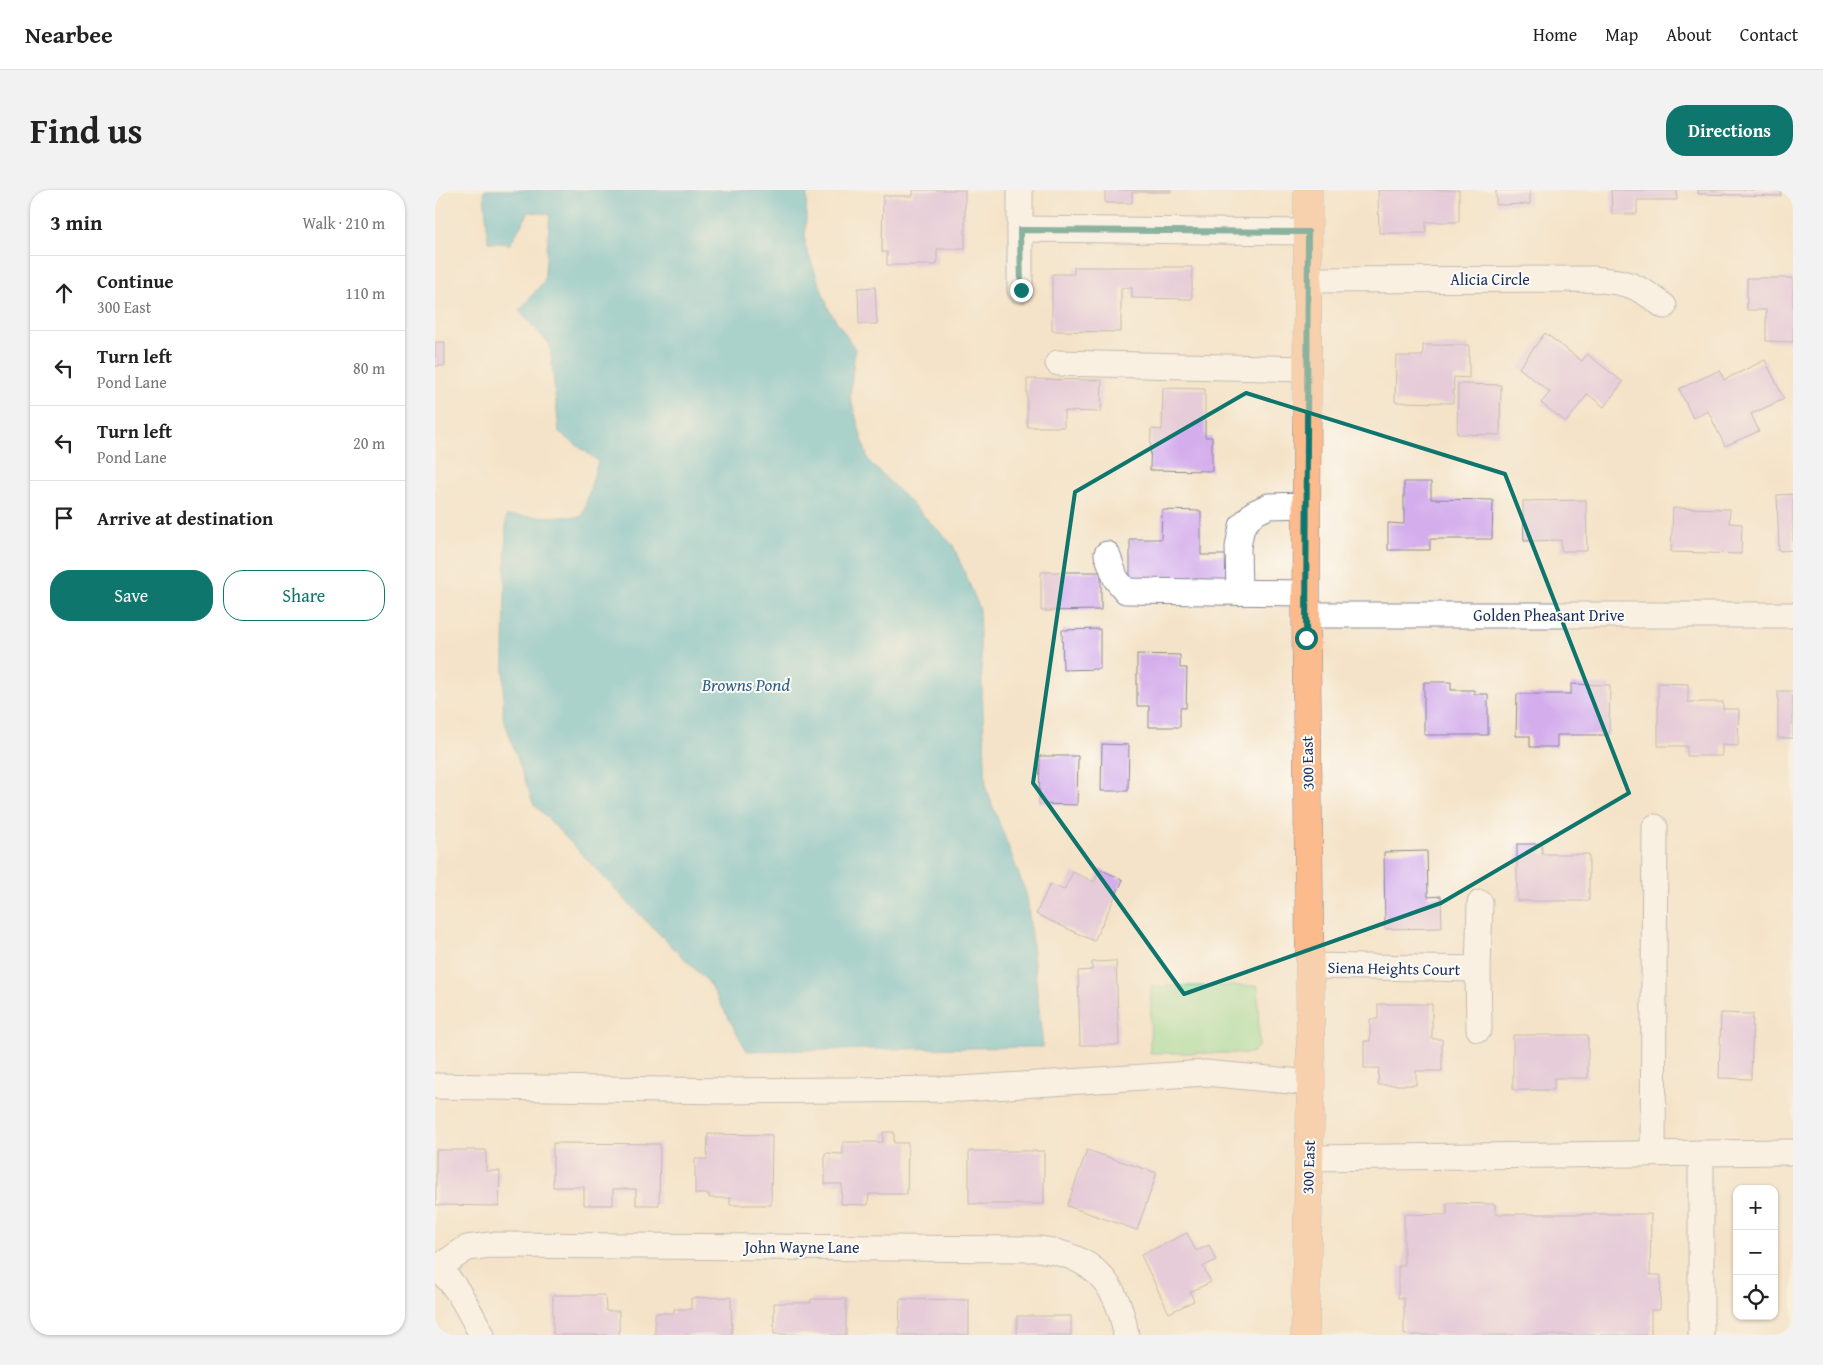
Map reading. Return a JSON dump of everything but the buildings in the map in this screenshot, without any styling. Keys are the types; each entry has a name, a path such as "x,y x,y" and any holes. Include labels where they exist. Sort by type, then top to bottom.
{"main road":[{"name":"300 East","path":"1305,1335 1311,1083 1306,604 1308,190"}],"street":[{"path":"1020,190 1021,290"},
{"path":"1020,230 1308,232"},
{"name":"Alicia Circle","path":"1308,280 1593,278 1621,281 1629,284 1644,290 1664,306"},
{"path":"1058,363 1308,369"},
{"path":"1239,592 1238,547 1242,526 1254,513 1269,506 1307,505"},
{"name":"Golden Pheasant Drive","path":"1107,554 1116,579 1126,591 1239,592 1306,604 1793,615"},
{"path":"1653,1153 1655,827"},
{"name":"Siena Heights Court","path":"1479,1029 1480,903"},
{"name":"Siena Heights Court","path":"1310,966 1478,969"},
{"path":"435,1086 724,1091 961,1089 1205,1073 1311,1083"},
{"path":"1309,1158 1793,1152"},
{"path":"1701,1153 1701,1335"},
{"name":"John Wayne Lane","path":"436,1268 467,1248 490,1246 1038,1249 1055,1251 1071,1256 1086,1263 1099,1275 1110,1288 1118,1303 1126,1335"},
{"path":"436,1268 452,1283 462,1297 483,1335"}],"highlighted area":[{"path":"1246,393 1505,474 1629,793 1441,903 1184,994 1033,783 1075,492"}],"green space":[{"path":"1151,986 1258,986 1259,1046 1251,1053 1150,1053"}],"water":[{"name":"Browns Pond","path":"484,190 807,190 805,245 829,310 855,349 850,396 868,460 953,545 979,607 986,788 1027,896 1043,1047 747,1051 709,983 632,907 533,803 503,717 506,516 582,517 598,461 559,432 550,345 519,311 544,281 550,214 529,212 510,244 488,242"}],"route":[{"path":"1021,290 1020,230 1308,232 1306,638"}]}
